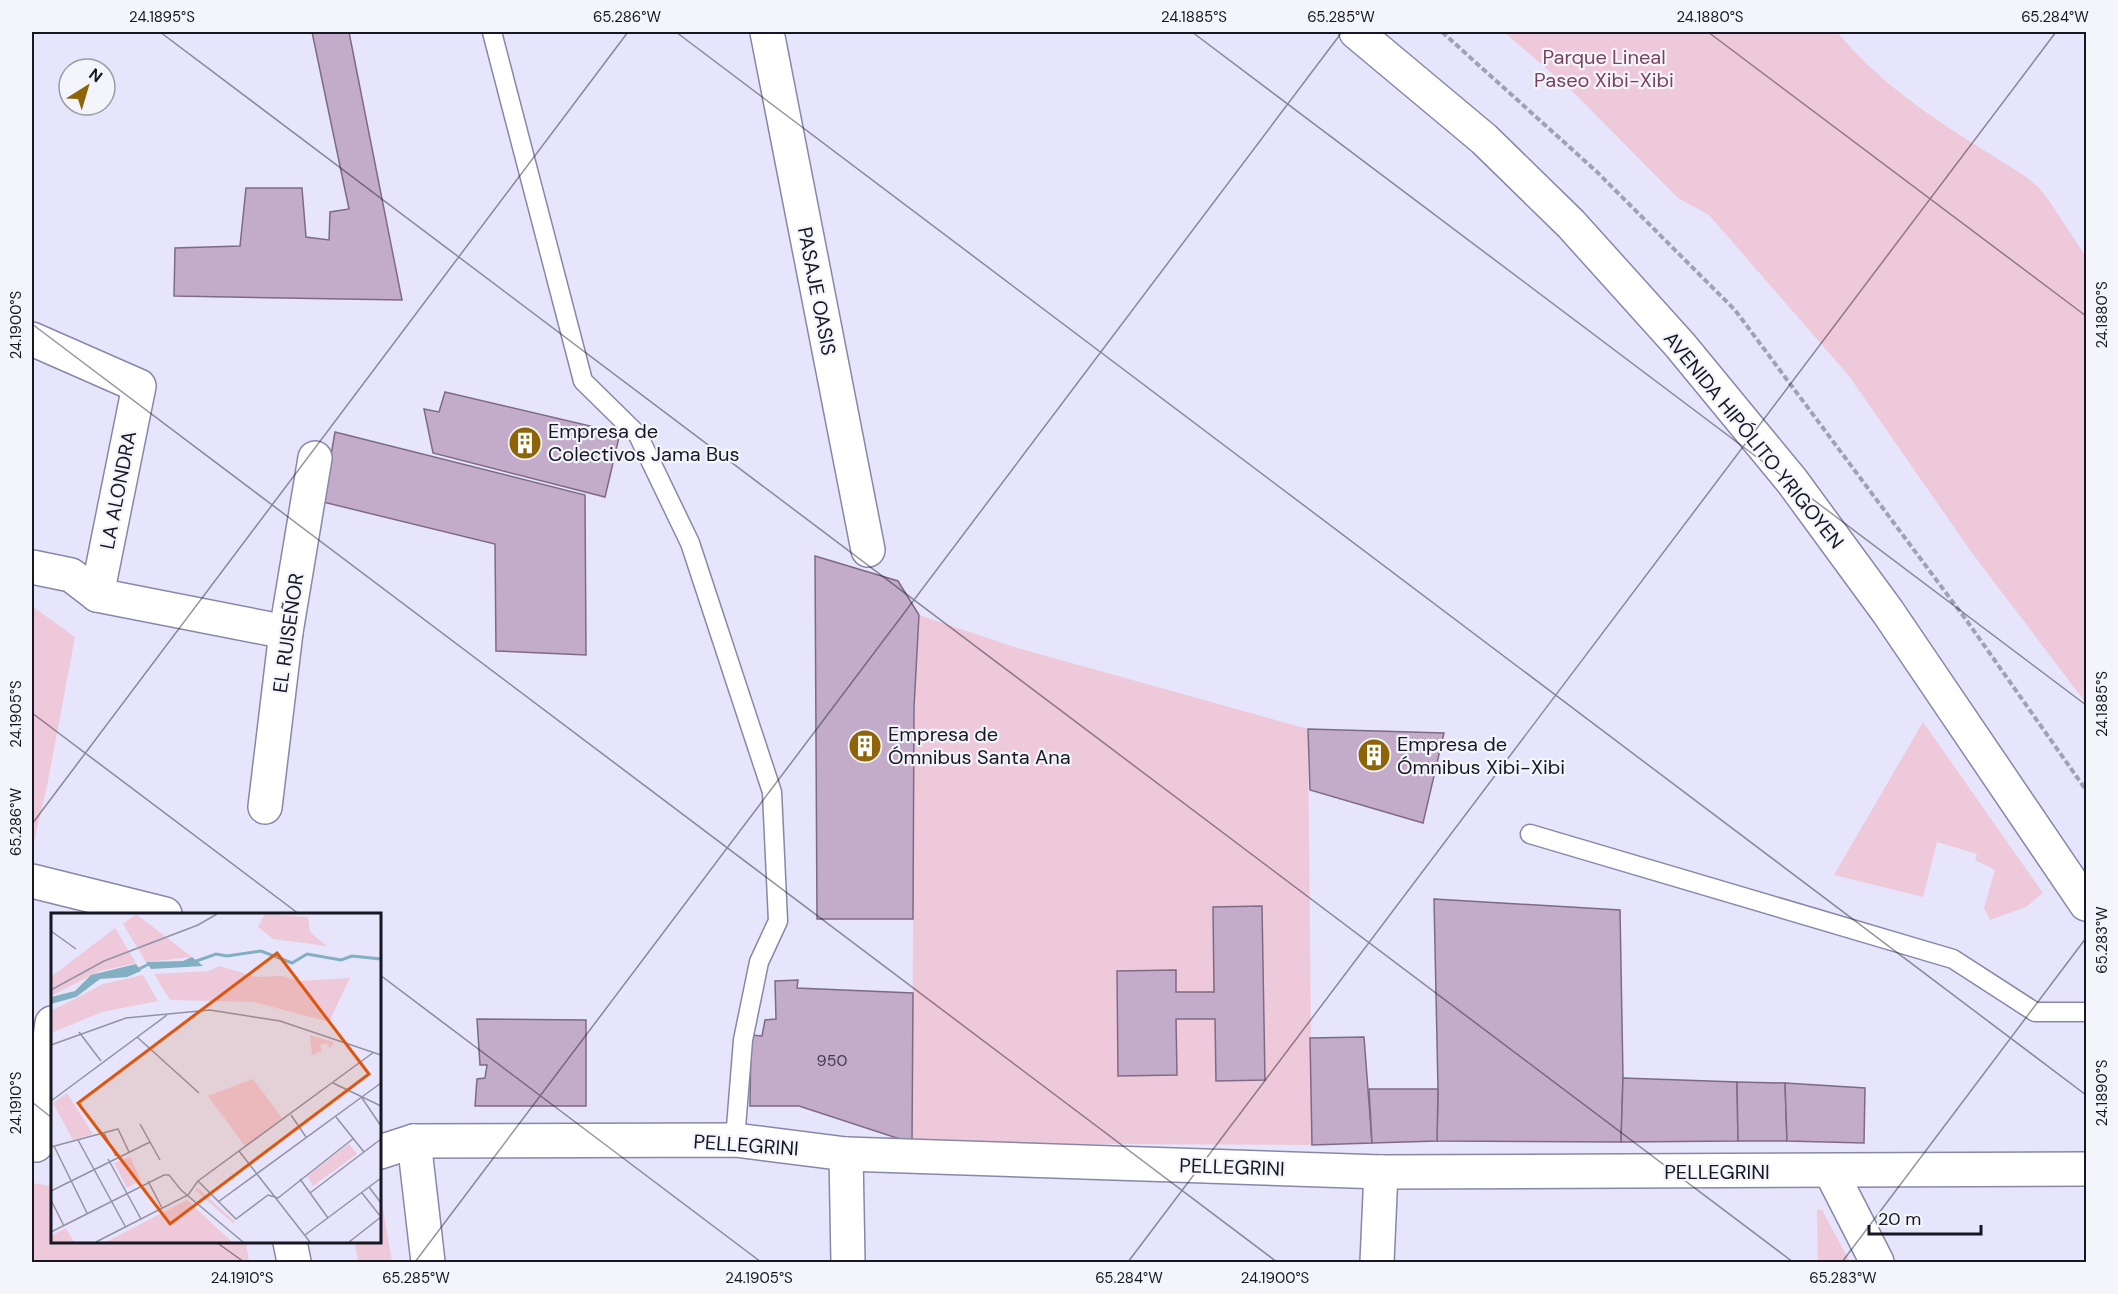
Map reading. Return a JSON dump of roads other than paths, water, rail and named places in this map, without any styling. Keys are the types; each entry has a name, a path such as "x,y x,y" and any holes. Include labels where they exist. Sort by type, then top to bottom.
{"street":[{"name":"PASAJE OASIS","path":"767,32 868,550"},
{"name":"AVENIDA HIPÓLITO YRIGOYEN","path":"1356,32 1492,146 1571,224 1680,345 1792,481 1888,612 2086,904"},
{"name":"LA ALONDRA","path":"32,339 139,386 97,595"},
{"name":"EL RUISEÑOR","path":"265,807 286,632 315,459"},
{"path":"32,567 71,575 97,595 286,632"},
{"path":"32,881 69,902 150,913"},
{"path":"40,1146 51,1033"},
{"name":"PELLEGRINI","path":"381,1152 414,1141 735,1140 846,1154 1381,1172 1831,1172 2086,1169"},
{"path":"414,1141 428,1263"},
{"path":"846,1154 848,1263"},
{"path":"1377,1263 1381,1172"},
{"path":"1831,1172 1876,1263"},
{"path":"290,1243 294,1263"}],"lane":[{"path":"492,32 583,381 638,435 690,543 772,792 778,921 759,962 743,1040 735,1140"},
{"path":"1530,834 1953,959 2036,1012 2086,1012"}],"place":[{"name":"Empresa de Colectivos Jama Bus","path":"525,443"},
{"name":"Empresa de Ómnibus Santa Ana","path":"865,746"},
{"name":"Empresa de Ómnibus Xibi-Xibi","path":"1374,755"}],"park label":[{"name":"Parque Lineal Paseo Xibi-Xibi","path":"1604,68"}]}
